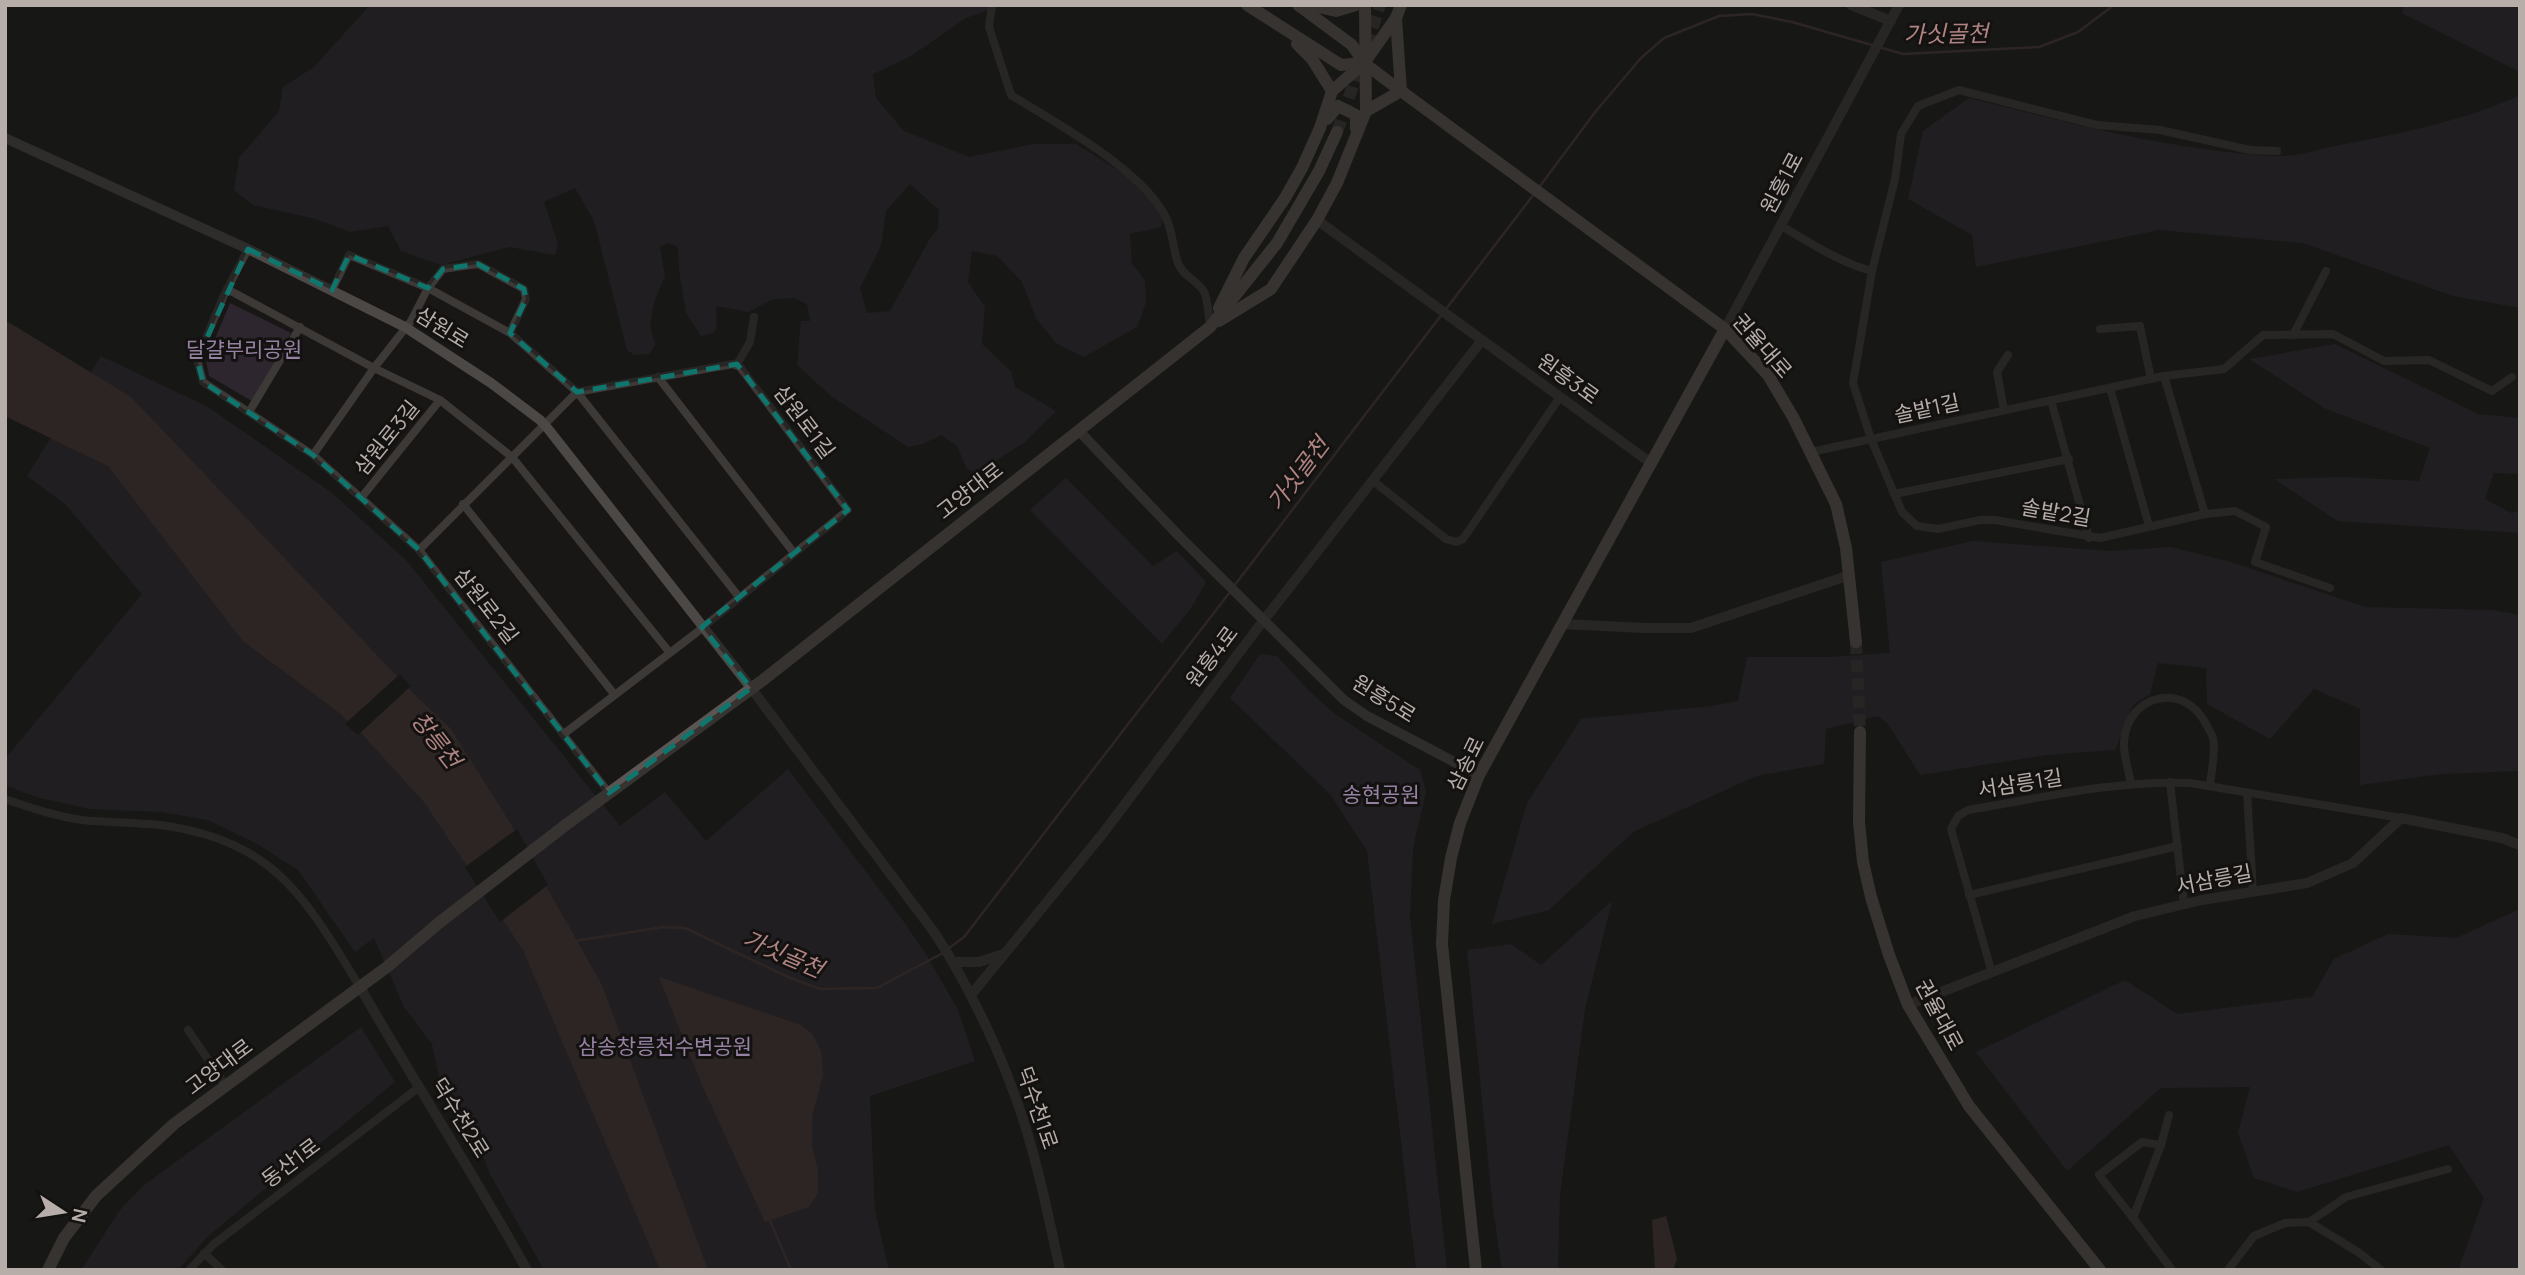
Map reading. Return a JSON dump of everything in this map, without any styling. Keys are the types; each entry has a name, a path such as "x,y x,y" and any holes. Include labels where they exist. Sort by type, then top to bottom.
{"main road":[{"path":"1247,5 1341,65 1364,63"},
{"path":"1298,5 1352,45 1364,63 1401,92"},
{"path":"1310,5 1336,11 1356,5"},
{"path":"1210,327 1271,289 1317,220 1356,140 1366,111 1365,5"},
{"path":"1210,327 1244,258 1285,198 1320,128 1332,91 1364,63 1399,11"},
{"path":"1399,11 1401,92"},
{"path":"1273,20 1312,59 1332,91"},
{"path":"1366,111 1401,92"},
{"name":"권율대로","path":"1401,92 1725,329 1768,375 1811,452 1836,504 1850,575 1856,642"},
{"path":"1320,128 1338,106 1356,115 1356,140"},
{"name":"고양대로","path":"48,1270 64,1238 96,1196 174,1124 360,987 567,824 751,688 1210,327 1277,243 1319,172 1337,132"},
{"name":"삼원로","path":"5,138 332,290 405,327 491,383 545,425 751,688"},
{"name":"삼송로","path":"1476,1270 1442,944 1444,900 1460,823 1479,775 1725,329"},
{"name":"원흥5로","path":"1079,431 1344,700 1367,716 1479,775"},
{"name":"권율대로","path":"1860,732 1859,822 1863,862 1889,955 1908,1005 1969,1106 2100,1270"}],"street":[{"path":"992,5 989,27 1011,95 1075,134 1145,187 1164,213 1174,239 1178,263 1187,277 1203,290 1210,327"},
{"path":"1851,5 1891,21 1899,5"},
{"name":"원흥1로","path":"1725,329 1891,21"},
{"name":"솔밭2길","path":"2277,151 2250,150 2160,130 2097,125 1959,90 1918,106 1901,134 1895,179 1872,271 1853,383 1871,439 1902,512 1917,526 1938,529 1980,520 1995,520 2100,538 2205,514 2235,511 2266,527 2255,562 2330,589"},
{"name":"원흥3로","path":"1317,220 1651,464"},
{"path":"1780,225 1832,256 1872,271"},
{"name":"삼원로3길","path":"248,249 227,289 197,359 203,383 313,455 419,550"},
{"path":"332,290 349,255 428,288 510,333 578,392 739,597"},
{"path":"313,455 374,368 411,321 428,288 443,269 478,264 524,289 526,299 510,333"},
{"path":"2293,335 2326,271"},
{"name":"삼원로3길","path":"227,289 374,368 440,400 512,457"},
{"path":"419,550 578,392 737,364 750,342 754,317"},
{"path":"2100,329 2140,326 2151,379"},
{"path":"249,412 300,327"},
{"name":"솔밭1길","path":"1811,452 2164,376 2224,369 2263,335 2333,334 2384,360 2429,360 2492,391 2512,377"},
{"name":"원흥4로","path":"971,995 1104,832 1264,620 1482,340"},
{"path":"2004,410 1997,372 2008,355"},
{"name":"삼원로1길","path":"703,626 848,510 737,364"},
{"path":"2164,376 2205,514"},
{"path":"658,377 794,553"},
{"path":"2110,388 2149,526"},
{"path":"1372,480 1446,539 1455,541 1463,538 1560,397"},
{"name":"삼원로3길","path":"362,499 440,400"},
{"path":"2051,400 2089,538"},
{"path":"512,457 670,653"},
{"name":"솔밭2길","path":"1894,494 2069,458"},
{"path":"463,504 614,694"},
{"name":"삼원로2길","path":"419,550 565,733 609,793"},
{"path":"1563,624 1691,628 1850,575"},
{"path":"565,733 703,626"},
{"name":"덕수천1로","path":"751,688 934,932 955,964 1011,1085 1023,1119 1060,1270"},
{"path":"2131,784 2124,741 2132,717 2146,702 2166,696 2184,700 2202,716 2213,738 2210,786"},
{"path":"2170,782 2184,905"},
{"name":"서삼릉1길","path":"1992,972 1951,829 1958,816 1968,810 2131,784 2170,782 2210,786 2401,818"},
{"path":"2247,793 2253,892"},
{"path":"5,799 46,813 168,827 239,847 270,866 307,903 360,987"},
{"path":"2401,818 2502,838 2520,845"},
{"name":"서삼릉길","path":"1908,1005 2135,916 2307,883 2353,863 2401,818"},
{"path":"1969,895 2178,846"},
{"path":"955,964 967,964 1003,954"},
{"name":"덕수천2로","path":"360,987 418,1088 467,1164 527,1270"},
{"path":"188,1030 226,1086"},
{"name":"동산1로","path":"189,1270 204,1253 418,1088"},
{"path":"2133,1219 2161,1145 2169,1115"},
{"path":"2161,1145 2142,1142 2099,1175 2172,1270"},
{"path":"2228,1270 2254,1236 2284,1223 2309,1222 2346,1197 2448,1169"},
{"path":"2309,1222 2358,1252 2381,1270"},
{"path":"204,1253 222,1270"}],"highlighted area":[{"path":"248,249 332,290 349,255 428,288 443,269 478,264 524,289 526,299 510,333 577,392 737,364 848,510 702,627 751,688 609,793 419,550 313,455 203,382 197,359"}],"green space":[{"path":"370,5 1004,5 966,18 911,56 873,74 876,98 904,131 969,157 1034,144 1076,144 1145,187 1164,213 1161,227 1130,234 1132,264 1145,280 1146,303 1137,327 1084,357 1056,343 1036,318 1022,282 997,256 972,251 968,282 985,307 982,344 1011,371 1015,387 1056,411 1025,442 977,473 967,469 957,446 941,435 923,444 908,447 831,396 797,365 801,321 810,321 807,304 794,298 773,299 748,312 716,306 717,325 714,333 701,336 686,313 678,247 668,243 660,247 665,276 654,302 650,325 655,345 649,354 634,355 627,350 594,221 575,188 544,202 558,244 555,255 509,247 441,265 401,251 388,226 350,232 316,219 253,205 234,190 239,158 279,111 283,87 314,67","holes":["910,184 939,210 938,229 929,240 890,311 867,313 860,288 881,246 886,211"]},
{"path":"2404,5 2520,5 2520,72 2402,13"},
{"path":"2520,95 2520,308 2453,296 2303,243 2159,230 1976,267 1972,235 1908,199 1923,131 1969,98 2160,142 2238,153 2284,156 2429,126 2475,113"},
{"name":"달걀부리공원","path":"230,303 291,333 252,401 209,376 206,360"},
{"path":"2335,344 2478,414 2520,418 2520,474 2494,473 2485,499 2511,513 2520,511 2520,533 2338,521 2274,479 2343,477 2419,481 2430,448 2326,409 2249,359"},
{"name":"삼송창릉천수변공원","path":"101,356 208,407 332,493 406,560 620,826 665,792 706,841 788,769 927,956 958,1010 975,1061 870,1096 875,1211 889,1270 544,1270 490,1174 467,1115 440,1083 432,1044 404,1007 374,938 355,952 298,870 259,845 208,820 161,812 90,809 36,797 5,785 5,759 142,594 65,504 27,476"},
{"path":"1066,478 1153,566 1177,551 1206,582 1191,608 1162,644 1030,510"},
{"path":"1973,541 2110,551 2171,547 2231,562 2365,607 2492,610 2520,615 2520,771 2441,774 2360,785 2360,709 2314,689 2270,739 2207,704 2206,668 2158,663 2150,694 2133,705 2115,750 2047,755 1920,775 1888,724 1878,716 1826,729 1824,764 1756,776 1633,832 1549,910 1492,924 1527,803 1581,719 1738,701 1747,657 1830,657 1890,653 1881,562"},
{"name":"송현공원","path":"1260,654 1277,656 1308,690 1335,714 1420,770 1426,792 1413,848 1410,917 1447,1270 1416,1270 1367,851 1330,794 1230,698"},
{"path":"1612,901 1585,1009 1560,1195 1558,1270 1502,1270 1493,1209 1467,950 1511,944 1541,965"},
{"path":"2520,909 2520,1270 2458,1270 2484,1198 2449,1145 2297,1192 2254,1178 2238,1133 2250,1087 2161,1088 2067,1171 1976,1052 2125,980 2177,1014 2312,997 2334,959 2388,934 2456,938"},
{"path":"361,1027 395,1082 208,1236 178,1270 81,1270 120,1210 144,1185"}],"water":[{"name":"창릉천","path":"5,320 131,397 412,692 451,729 512,826 602,985 708,1270 660,1270 523,950 424,802 362,734 337,711 243,641 108,466 5,416"},
{"path":"659,977 801,1025 812,1034 821,1051 823,1075 812,1116 812,1146 818,1171 818,1193 809,1207 765,1222 702,1085"},
{"path":"1666,1216 1677,1259 1673,1270 1655,1270 1652,1220"}],"pier":[{"path":"400,674 411,686 358,735 345,724"},
{"path":"517,829 548,885 500,922 465,867"}],"waterway":[{"name":"가싯골천","path":"1540,186 1596,111 1641,58 1664,38 1719,16 1752,14 1792,22 1903,54 2039,47 2078,32 2114,5"},
{"name":"가싯골천","path":"1234,586 1534,194"},
{"name":"가싯골천","path":"948,949 964,937 1230,592"},
{"name":"가싯골천","path":"574,941 664,927 685,928 788,977 820,989 877,988 943,953"},
{"path":"769,1218 791,1270"}],"tunnel":[{"path":"1367,45 1380,5"},
{"path":"1337,132 1360,65"},
{"path":"1856,642 1860,732"}]}
